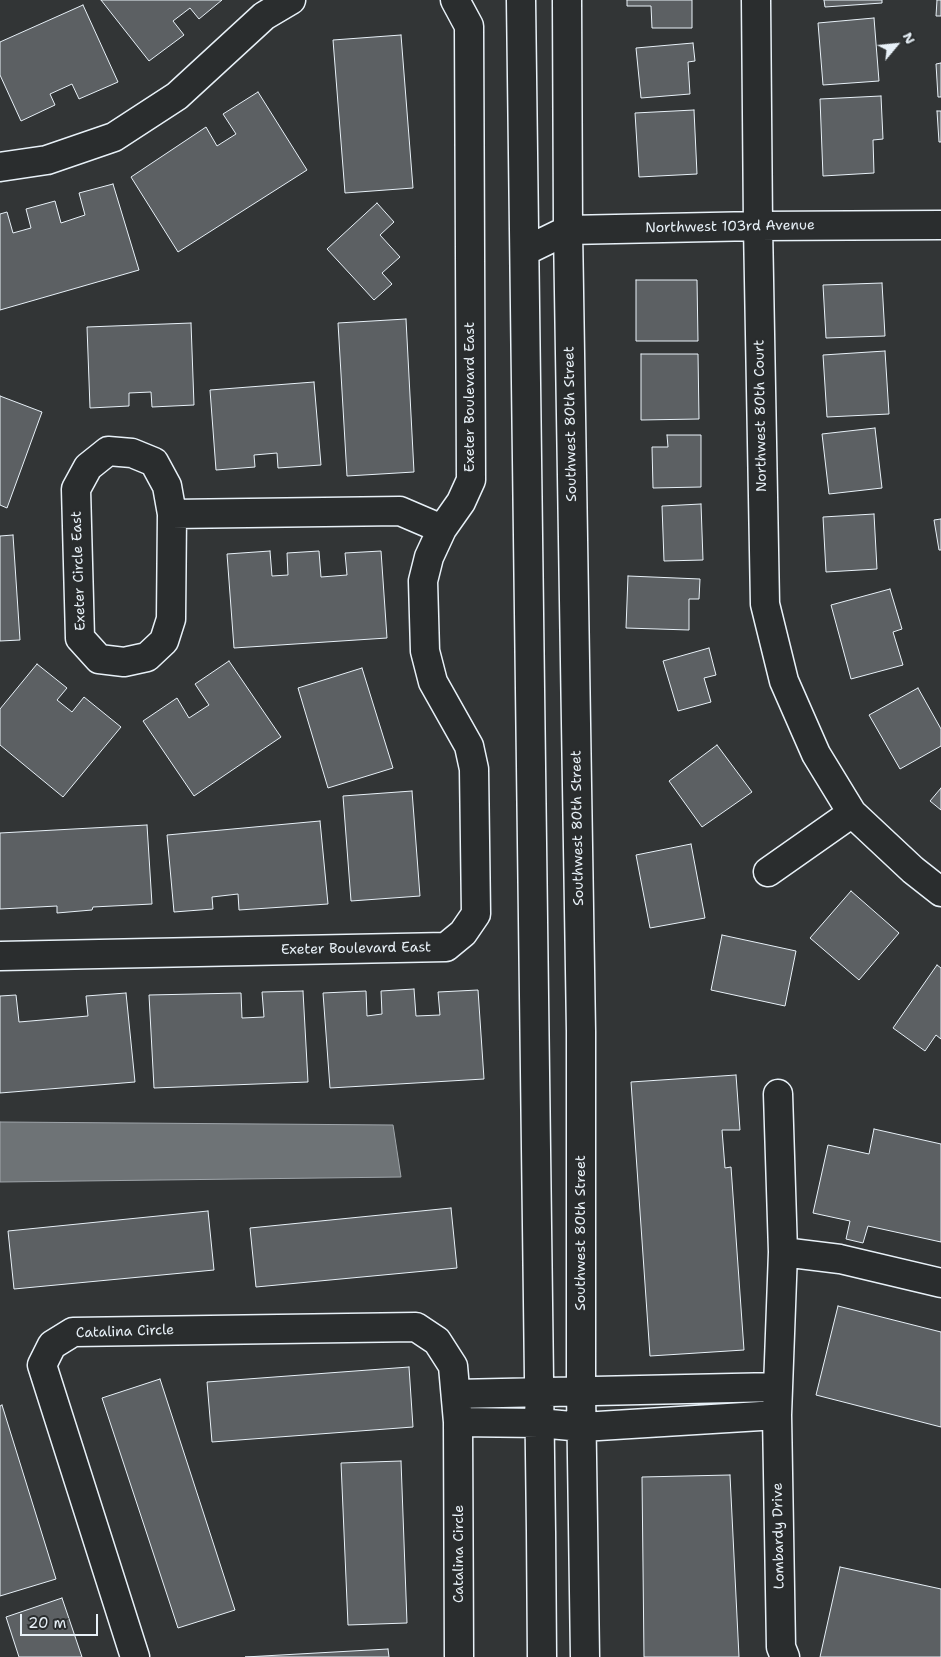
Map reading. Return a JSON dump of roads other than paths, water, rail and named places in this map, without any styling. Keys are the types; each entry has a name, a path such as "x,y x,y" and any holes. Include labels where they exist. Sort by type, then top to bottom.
{"street":[{"path":"0,167 47,160 114,136 177,96 264,16 291,0"},
{"name":"Exeter Boulevard East","path":"0,956 446,947 463,933 476,914 474,769 469,746 433,682 425,651 424,581 429,556 442,528 461,502 471,480 469,26 455,0"},
{"path":"521,0 542,1657"},
{"name":"Southwest 80th Street","path":"567,0 568,230 581,1031 581,1391 585,1657"},
{"name":"Northwest 80th Court","path":"756,0 764,604 784,681 816,754 852,813 913,870 941,892"},
{"name":"Northwest 103rd Avenue","path":"525,251 568,230 941,225"},
{"name":"Exeter Circle East","path":"108,452 132,453 154,462 167,486 172,514 171,619 164,641 147,658 124,662 99,659 80,638 76,489 88,467 108,452"},
{"path":"172,514 400,511 442,528"},
{"path":"768,872 852,813"},
{"name":"Lombardy Drive","path":"778,1094 783,1252 777,1415 781,1647 784,1657"},
{"path":"783,1252 840,1259 941,1284"},
{"name":"Catalina Circle","path":"135,1657 42,1365 52,1345 73,1332 416,1326 438,1341 453,1366 458,1422 459,1657"},
{"path":"456,1394 778,1386"},
{"path":"698,1389 698,1419 706,1430 734,1433 748,1429 777,1415"},
{"path":"458,1422 539,1423 582,1427 698,1419"}]}
